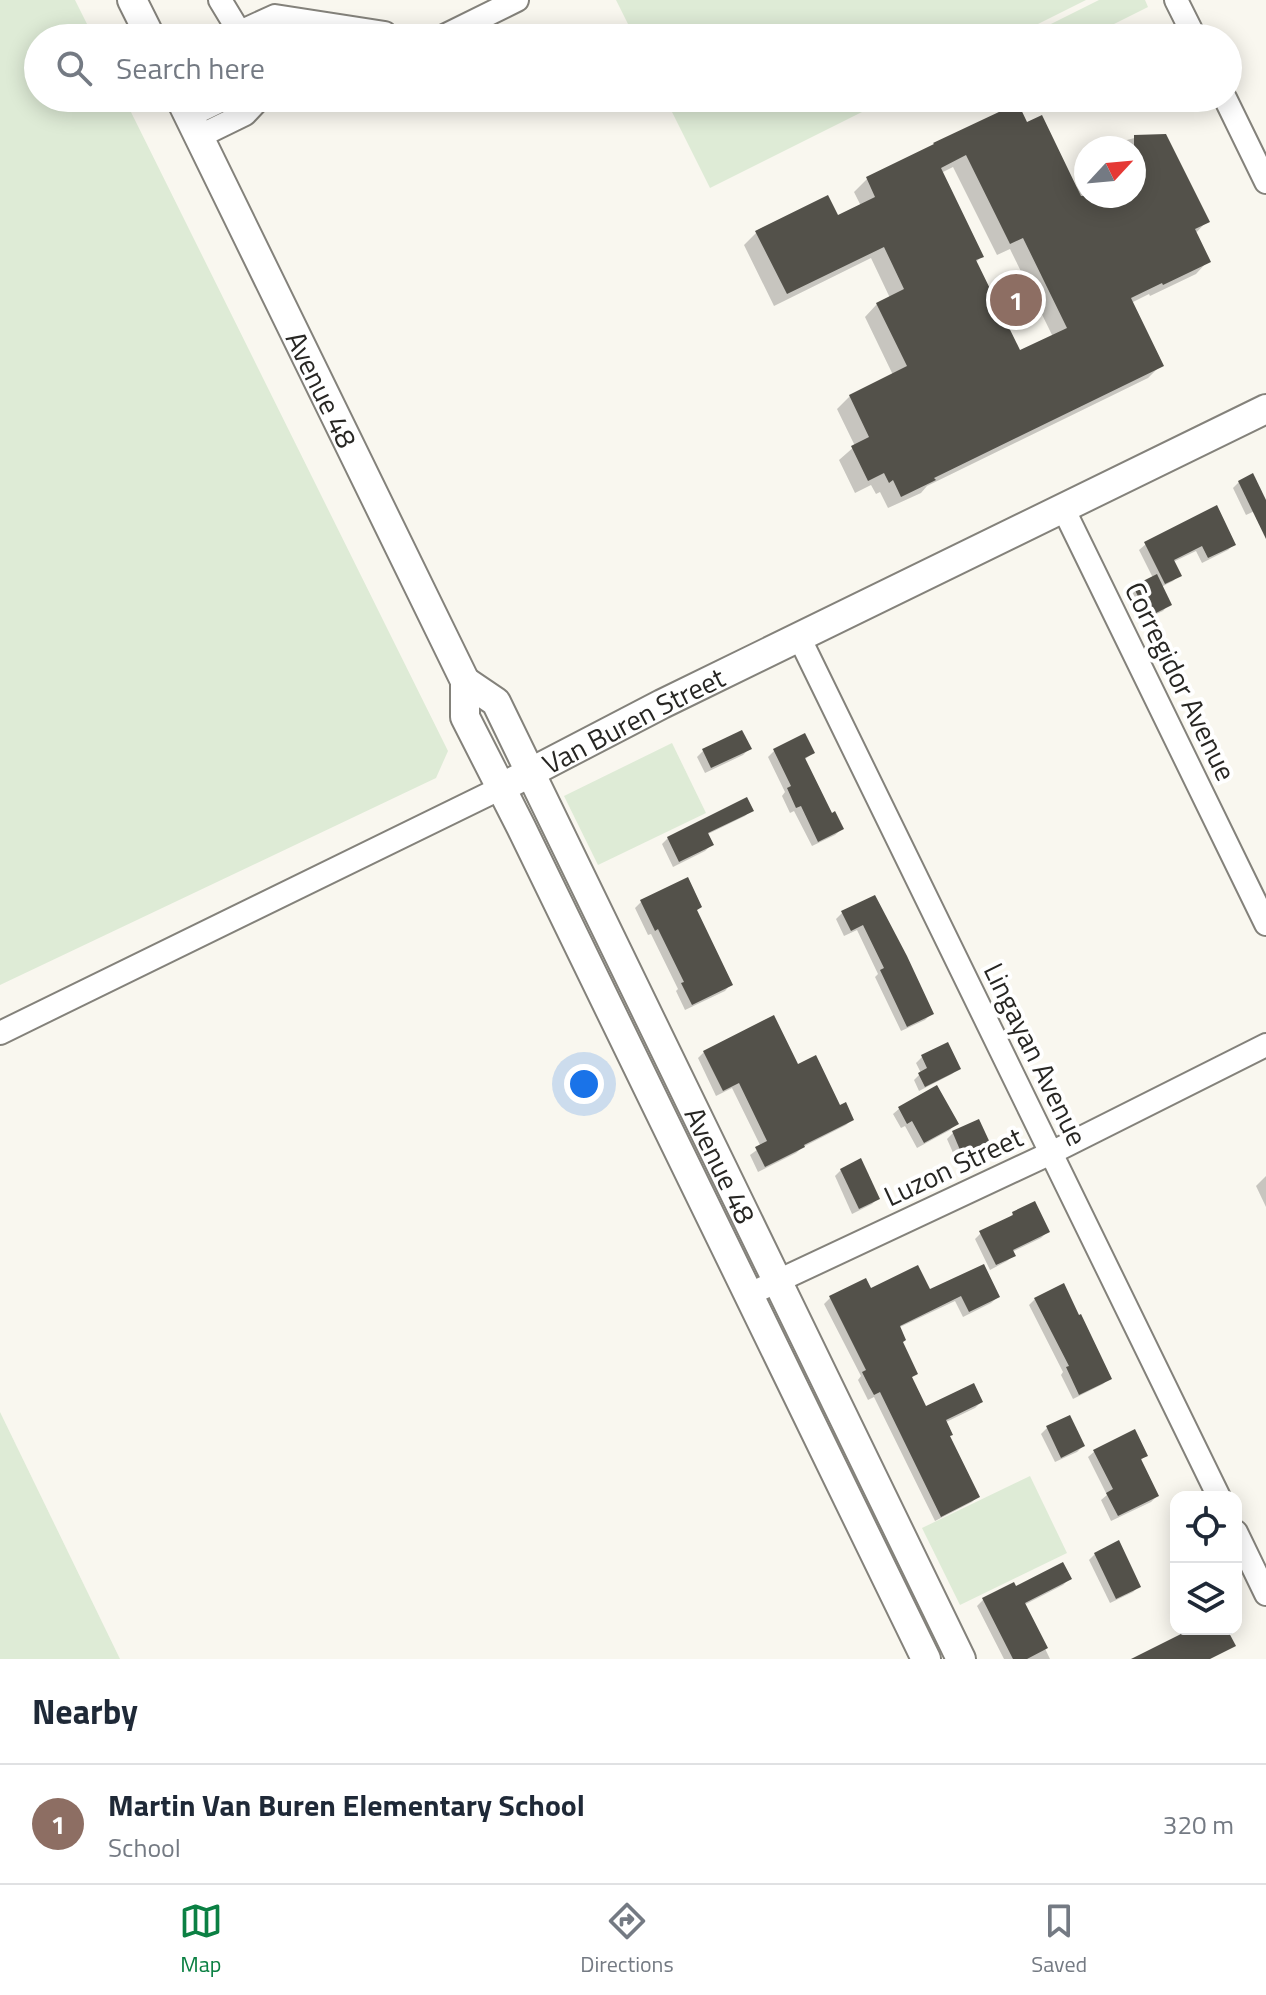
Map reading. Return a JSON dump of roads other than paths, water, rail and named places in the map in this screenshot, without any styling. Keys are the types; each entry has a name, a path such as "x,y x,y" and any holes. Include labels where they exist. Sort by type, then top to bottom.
{"main road":[{"path":"132,0 144,24"},
{"name":"Avenue 48","path":"189,117 465,681 465,717 926,1659"},
{"name":"Van Buren Street","path":"501,788 662,704 1266,409"},
{"name":"Avenue 48","path":"465,681 496,702 961,1659"},
{"path":"881,1567 913,1600 942,1659"}],"street":[{"path":"220,0 235,24"},
{"path":"468,24 517,0"},
{"path":"1176,0 1188,24"},
{"path":"261,24 275,16 327,24"},
{"path":"189,117 247,112"},
{"path":"1232,112 1266,182"},
{"name":"Corregidor Avenue","path":"1063,508 1266,924"},
{"name":"Lingayan Avenue","path":"799,637 1216,1491"},
{"name":"Van Buren Street","path":"0,1033 501,788"},
{"name":"Luzon Street","path":"748,1295 1051,1153 1266,1045"},
{"path":"1242,1544 1266,1594"}],"place":[{"name":"Martin Van Buren Elementary School","path":"1016,300"}]}
